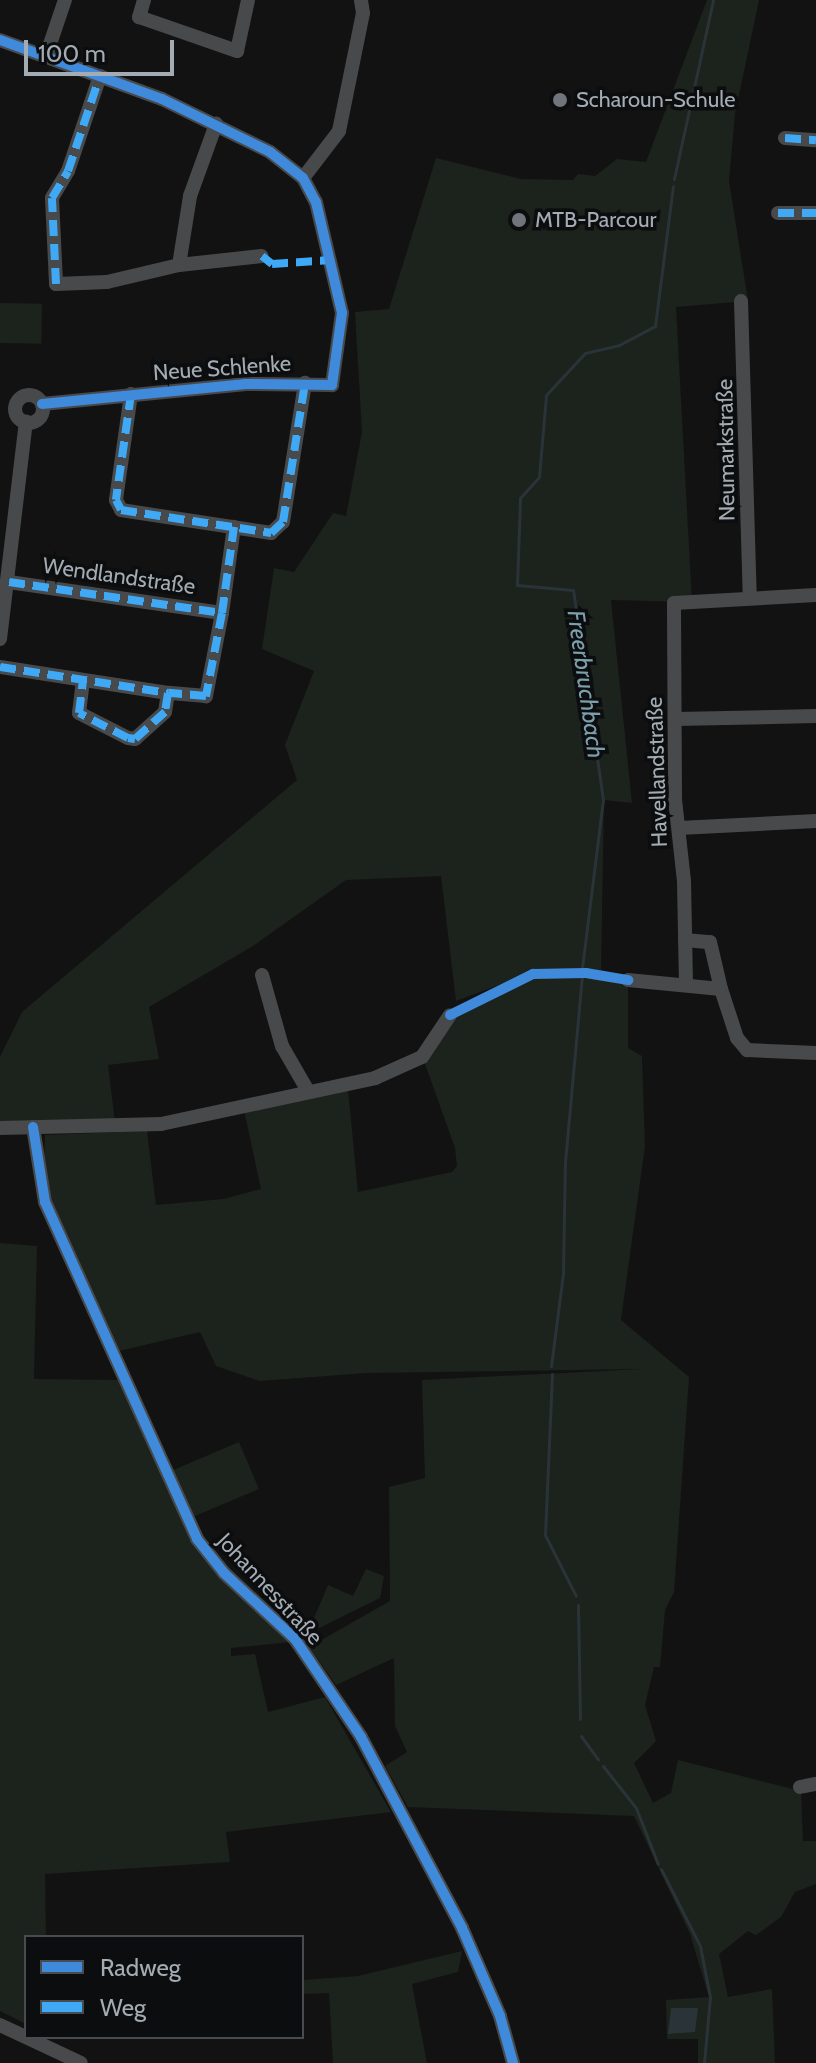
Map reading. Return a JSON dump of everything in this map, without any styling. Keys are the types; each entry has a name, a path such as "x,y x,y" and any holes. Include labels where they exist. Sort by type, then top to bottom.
{"street":[{"path":"46,56 65,0"},
{"path":"144,0 139,17 237,51 248,0"},
{"path":"0,40 100,76 216,124 270,152 303,178 339,131 363,13 361,0"},
{"path":"100,76 68,171 52,198 56,284 107,282 179,265 262,256"},
{"path":"179,265 190,196 216,124"},
{"path":"785,138 816,140"},
{"name":"Neue Schlenke","path":"42,404 131,394 305,383 332,385 342,313 324,229 303,178"},
{"path":"778,213 816,213"},
{"name":"Neumarkstraße","path":"741,301 750,597"},
{"name":"Neue Schlenke","path":"131,394 116,500 121,510 271,533 283,522 305,383"},
{"path":"0,405 16,405 26,395 42,404 38,419 26,422 19,418 16,405"},
{"path":"0,639 26,422"},
{"name":"Wendlandstraße","path":"0,667 206,696 234,527"},
{"name":"Wendlandstraße","path":"9,582 222,613"},
{"path":"750,597 816,595"},
{"name":"Havellandstraße","path":"686,985 674,603 750,597"},
{"path":"83,681 79,713 135,739 165,712 168,693"},
{"path":"676,719 816,716"},
{"path":"679,828 816,821"},
{"path":"685,940 710,942 737,1038 747,1050 816,1053"},
{"path":"262,975 282,1046 308,1091"},
{"path":"628,980 721,989"},
{"path":"0,1128 161,1124 375,1078 422,1057 450,1015"},
{"name":"Johannesstraße","path":"33,1127 45,1202 197,1539 224,1573 295,1639 361,1737 462,1928 513,2063"},
{"path":"800,1787 816,1784"},
{"path":"0,2025 24,2036"},
{"path":"30,2039 81,2063"}],"shaded area":[{"path":"707,0 759,0 735,114 729,181 748,301 676,307 692,602 611,600 632,803 604,800 601,970 533,972 456,1001 441,876 346,880 253,946 149,1007 159,1059 108,1065 115,1122 0,1124 0,1057 22,1012 297,780 285,745 314,671 262,649 274,568 294,572 333,513 346,516 362,432 355,312 389,309 436,158 521,179 573,180 578,174 595,176 617,159 646,162"},
{"path":"0,303 42,304 41,344 0,343"},
{"path":"581,975 628,983 628,1048 642,1056 645,1146 621,1320 689,1377 674,1592 665,1610 660,1667 654,1667 645,1705 656,1741 634,1763 653,1803 671,1793 678,1760 801,1791 803,1841 816,1841 816,1884 795,1892 781,1917 756,1935 748,1931 719,1954 728,1997 772,1989 775,2063 698,2063 698,2039 667,2039 666,2000 709,1997 690,1934 634,1816 408,1807 385,1766 407,1752 395,1726 394,1658 336,1685 309,1647 390,1601 389,1487 425,1478 422,1380 643,1369 367,1373 260,1381 216,1366 200,1332 119,1351 51,1200 44,1162 45,1135 147,1131 156,1205 223,1199 261,1189 244,1110 348,1089 358,1192 452,1172 457,1166 455,1148 424,1061 458,1015 491,995 538,976"},
{"path":"0,1243 37,1246 34,1379 120,1380 195,1542 290,1642 231,1648 231,1656 255,1654 268,1712 325,1697 391,1812 226,1832 230,1862 45,1874 46,1935 24,1935 24,2023 0,2011"},
{"path":"239,1442 259,1489 193,1517 173,1470"},
{"path":"366,1569 384,1576 380,1598 307,1634 328,1585 353,1596"},
{"path":"462,1951 458,1972 412,1984 427,2063 333,2063 329,1993 304,1994 304,1980 358,1976"},
{"path":"671,2008 698,2008 695,2032 668,2034"}],"waterway":[{"name":"Freerbruchbach","path":"674,179 713,0"},
{"name":"Freerbruchbach","path":"582,968 603,800 573,590 517,585 520,498 539,477 546,395 585,353 619,345 655,326 673,186"},
{"name":"Freerbruchbach","path":"551,1366 563,1274 565,1162 582,975"},
{"name":"Freerbruchbach","path":"552,1374 545,1535 576,1596"},
{"name":"Freerbruchbach","path":"578,1605 580,1719"},
{"name":"Freerbruchbach","path":"581,1736 598,1759"},
{"name":"Freerbruchbach","path":"603,1766 636,1808 658,1864"},
{"name":"Freerbruchbach","path":"661,1869 700,1946 710,1997 704,2063"}],"marked path":[{"path":"56,284 52,198 68,171 100,76"},
{"path":"785,138 816,140"},
{"path":"778,213 816,213"},
{"path":"262,256 272,264 331,260"},
{"path":"131,394 116,500 121,510 271,533 283,522 305,383"},
{"path":"222,613 234,527"},
{"path":"9,582 222,613 206,696 168,693"},
{"path":"0,667 168,693 165,712 135,739 128,738 79,713 83,681"}],"cycle path":[{"path":"0,40 162,99 270,152 303,178 316,202 342,313 332,385 246,384 42,404"},
{"path":"450,1015 533,974 586,973 628,980"},
{"path":"33,1127 45,1202 197,1539 224,1573 295,1639 361,1737 462,1928 500,2016 513,2063"}],"place":[{"name":"Scharoun-Schule","path":"560,100"},
{"name":"MTB-Parcour","path":"519,220"}]}
